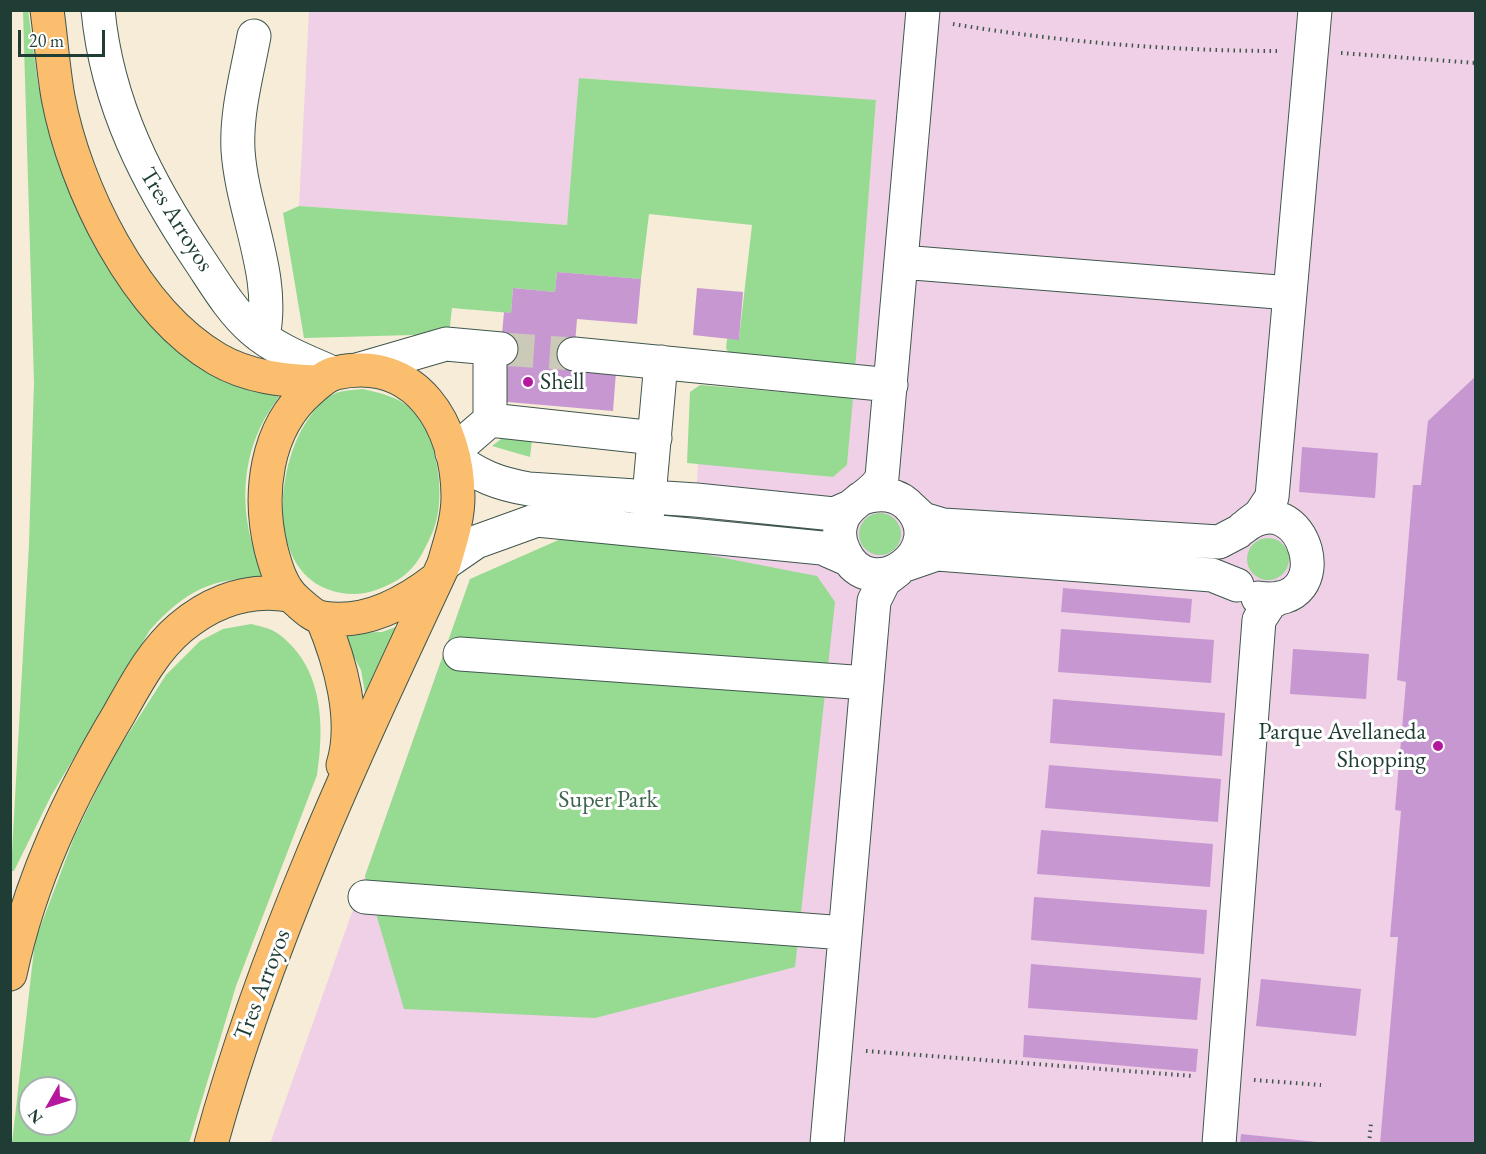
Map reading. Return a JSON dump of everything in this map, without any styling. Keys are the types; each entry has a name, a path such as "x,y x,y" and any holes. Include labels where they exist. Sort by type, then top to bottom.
{"main road":[{"name":"Tres Arroyos","path":"47,10 58,97 70,143 89,196 105,229 140,284 172,324 218,360 268,377 337,375 382,370 416,389 435,412 453,455 458,498 456,521 440,572 324,829 239,1048 211,1143"},
{"path":"337,375 296,402 273,448 266,474 264,522 278,574 289,595 322,618 352,617 398,606 440,572"},
{"path":"10,974 32,891 50,846 101,743 156,654 186,624 226,600 246,593 289,595"},
{"name":"Tres Arroyos","path":"322,618 340,677 349,738 346,756 324,829"}],"street":[{"name":"Tres Arroyos","path":"98,10 112,88 126,131 165,210 230,306 262,336 283,350 337,375"},
{"path":"880,498 923,10"},
{"path":"440,572 476,542 537,520 822,548 864,571 876,574 901,568 937,554 1212,575 1255,599 1291,592 1302,583 1308,570 1309,556 1298,531 1279,510 1290,293 1315,10"},
{"path":"254,36 237,125 242,179 267,301 262,336"},
{"path":"901,262 1290,293"},
{"path":"337,375 446,344 495,348 490,420 453,455 482,477 502,484 529,489 649,497 834,514 880,498 923,519 943,525 1219,542 1260,515 1279,510"},
{"path":"574,354 891,385"},
{"path":"645,529 661,362"},
{"path":"490,420 655,438"},
{"path":"827,1143 874,601 870,584 850,562 840,543 839,530 843,518 880,498"},
{"path":"874,601 884,581 901,568 919,545 920,531 917,518 880,498"},
{"path":"1219,1143 1255,599 1228,564 1228,552 1243,528"},
{"path":"460,654 867,683"},
{"path":"365,897 845,933"}],"path":[{"path":"952,24 1042,36 1150,45 1248,51 1312,51 1476,63"},
{"path":"859,1051 1321,1085"},
{"path":"1369,1143 1371,1123"}],"shaded area":[{"path":"309,11 1475,11 1475,1143 270,1144 470,579 693,552 698,463 833,477 847,465 876,101 580,78 567,225 299,206"}],"green space":[{"path":"28,10 38,84 57,154 85,220 243,387 279,397 255,439 246,485 249,531 264,577 228,580 200,589 175,605 150,630 51,796 14,871 11,871 29,544 34,383 23,11"},
{"path":"579,78 876,100 855,370 733,361 726,348 727,339 739,339 752,225 649,214 641,279 557,272 555,292 513,288 511,313 452,308 449,334 304,338 283,213 299,206 567,225"},
{"path":"700,385 853,398 847,465 833,477 687,463 690,392"},
{"path":"363,389 398,400 409,407 419,418 433,448 439,484 439,502 433,531 412,568 397,580 370,592 339,593 307,577 294,559 286,537 283,512 284,487 289,462 297,440 316,408 336,393"},
{"path":"505,436 532,440 530,457 492,446"},
{"path":"880,513 895,519 901,534 895,549 880,555 865,549 859,534 865,519"},
{"name":"Super Park","path":"563,538 693,552 817,576 835,602 795,967 595,1018 404,1009 365,876 470,579"},
{"path":"1268,538 1283,544 1289,559 1283,574 1268,580 1253,574 1247,559 1253,544"},
{"path":"251,624 274,631 292,646 304,662 312,679 317,697 321,736 317,775 236,986 189,1143 12,1143 18,1090 18,1136 78,1136 78,1076 20,1076 35,941 75,835 112,759 166,675 200,641 223,629"},
{"path":"398,626 366,698 361,670 341,633 382,632"}],"building":[{"path":"557,272 641,279 637,324 577,319 573,368 616,372 613,411 496,401 504,312 511,313 513,288 555,292"},
{"path":"697,288 743,292 739,340 693,335"},
{"name":"Parque Avellaneda Shopping","path":"1476,376 1476,1144 1380,1144 1398,937 1390,937 1401,811 1395,810 1406,682 1397,680 1413,485 1421,485 1428,421"},
{"path":"1302,447 1378,453 1375,498 1299,492"},
{"path":"1063,588 1192,599 1190,623 1061,612"},
{"path":"1061,629 1214,640 1211,683 1058,672"},
{"path":"1293,649 1369,654 1366,699 1290,694"},
{"path":"1053,699 1225,713 1222,756 1050,743"},
{"path":"1049,765 1221,779 1218,822 1045,808"},
{"path":"1041,830 1213,844 1210,887 1037,874"},
{"path":"1034,897 1207,910 1204,954 1031,940"},
{"path":"1031,964 1201,978 1197,1020 1028,1008"},
{"path":"1261,979 1361,989 1356,1036 1256,1026"},
{"path":"1024,1035 1198,1049 1196,1072 1023,1057"},
{"path":"1241,1134 1317,1142 1317,1144 1240,1144"}],"tunnel":[{"path":"501,349 574,354"}],"place":[{"name":"Shell","path":"528,382"},
{"name":"Parque Avellaneda Shopping","path":"1438,746"}]}
